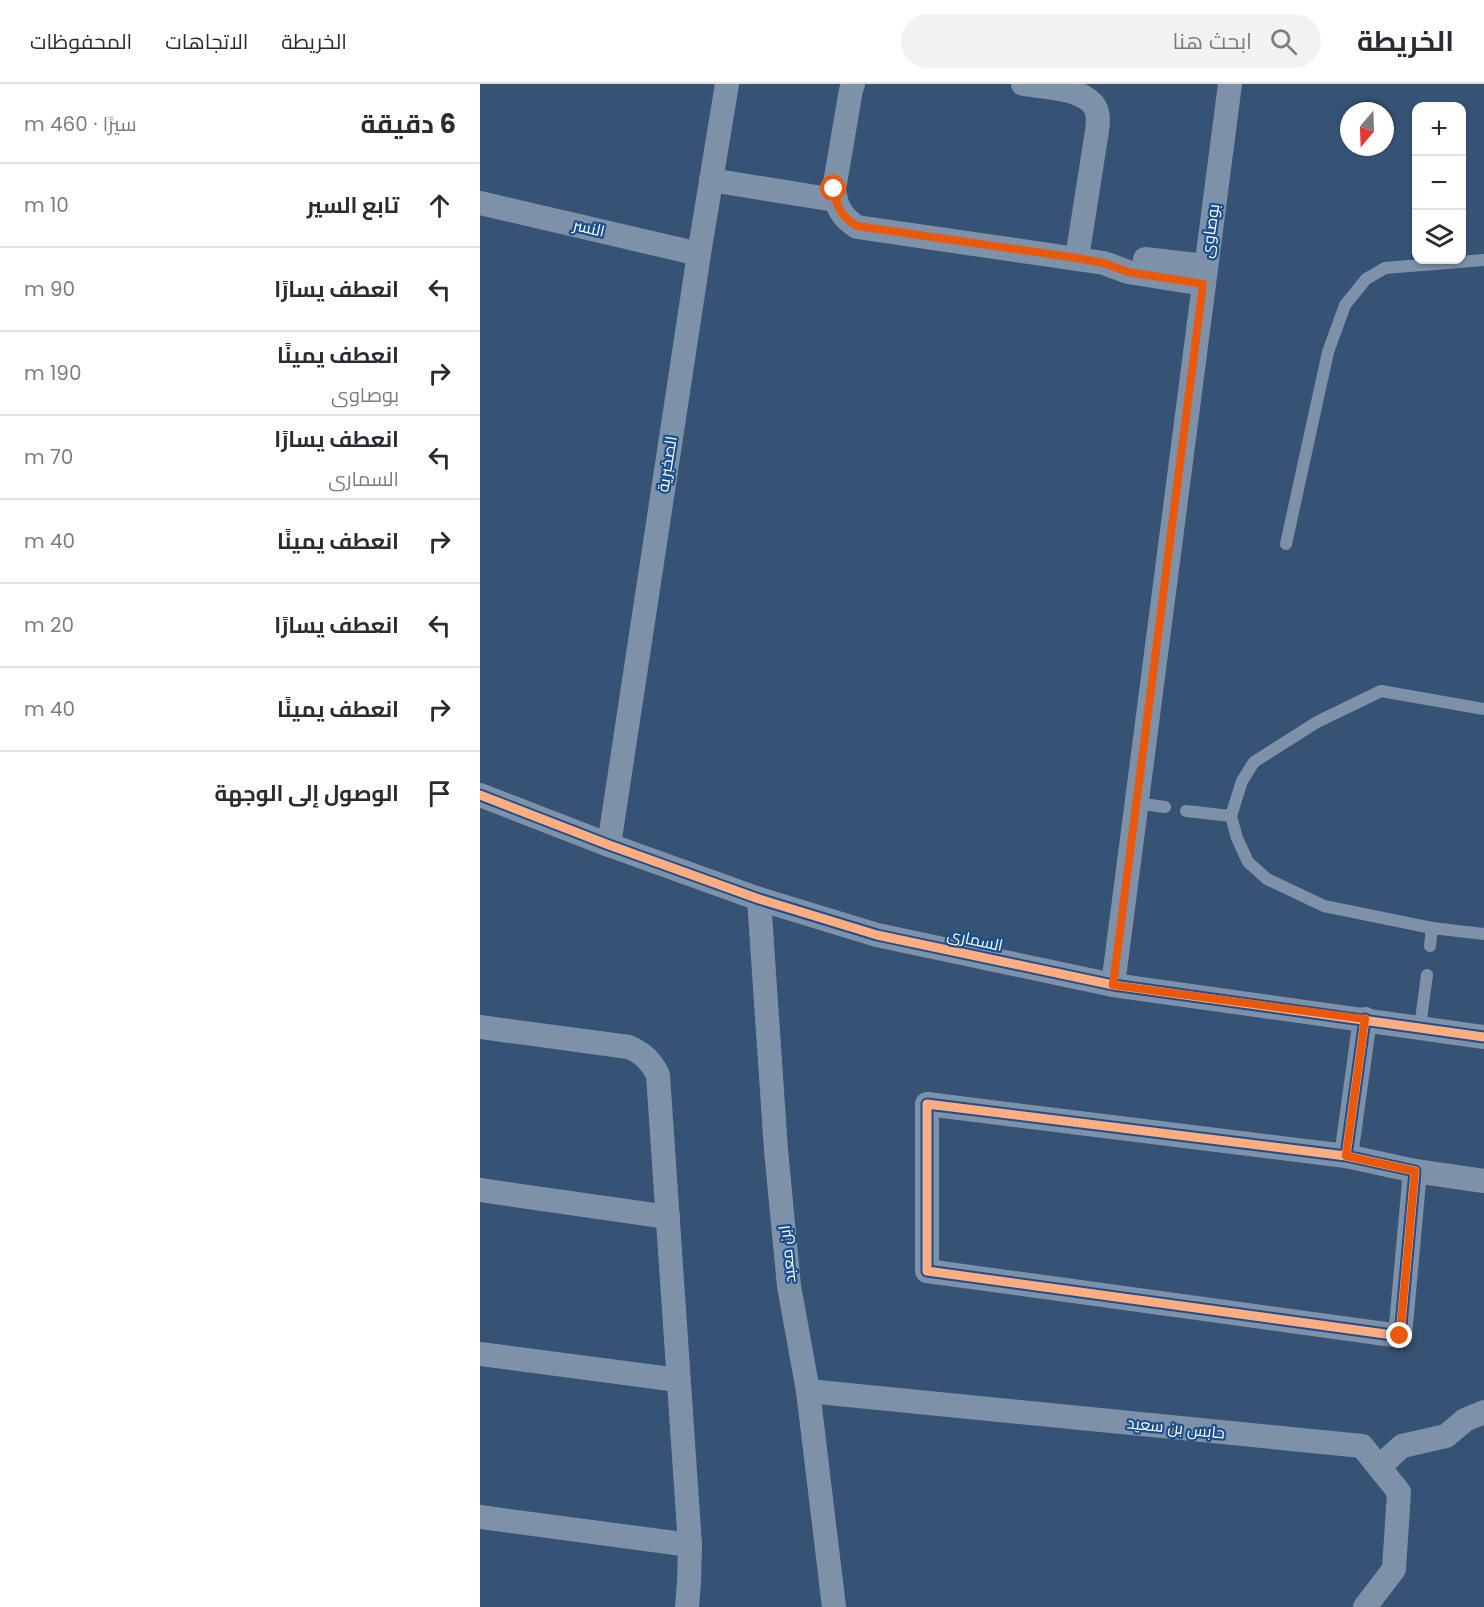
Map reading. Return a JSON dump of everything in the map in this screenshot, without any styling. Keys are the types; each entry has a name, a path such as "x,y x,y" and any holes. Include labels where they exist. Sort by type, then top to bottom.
{"street":[{"name":"الصخبرية","path":"609,845 727,84"},
{"path":"853,84 834,189 839,211 857,226 1077,258 1104,263 1128,272 1204,275"},
{"path":"1023,84 1077,93 1095,107 1098,118 1097,131 1077,258"},
{"name":"بوصاوى","path":"1113,985 1230,84"},
{"path":"711,180 835,200"},
{"name":"النسر","path":"480,203 699,254"},
{"name":"السمارى","path":"480,795 759,899 877,935 1113,985 1484,1037"},
{"name":"ابن معبد","path":"759,899 776,1150 789,1286 808,1391 834,1607"},
{"path":"1346,1156 1365,1019"},
{"path":"480,1027 629,1047 642,1053 652,1062 658,1075 690,1545 687,1607"},
{"path":"1415,1171 1400,1336 927,1271 927,1104 1346,1156 1415,1171 1484,1181"},
{"path":"480,1190 668,1217"},
{"path":"480,1354 678,1380"},
{"name":"حابس بن سعيد","path":"808,1391 1362,1446 1400,1492 1394,1569 1365,1607"},
{"path":"1379,1467 1402,1446 1446,1436 1465,1420 1484,1412"},
{"path":"480,1517 690,1545"}],"lane":[{"path":"1286,544 1328,352 1345,305 1366,279 1386,268 1484,260"},
{"path":"1484,709 1382,691 1317,722 1254,762 1242,781 1231,816 1237,838 1248,862 1267,879 1324,906 1432,928 1484,934"},
{"path":"1137,803 1165,807"},
{"path":"1186,811 1231,816"},
{"path":"1430,946 1432,928"},
{"path":"1420,1027 1426,975"}],"cycle path":[{"path":"480,795 759,899 877,935 1113,985 1484,1037"},
{"path":"1346,1156 1415,1171 1400,1336 927,1271 927,1104 1346,1156 1365,1019"}],"route":[{"path":"834,189 839,211 857,226 1077,258 1104,263 1128,272 1203,284 1113,985 1365,1019 1346,1156 1415,1171 1400,1336"}]}
